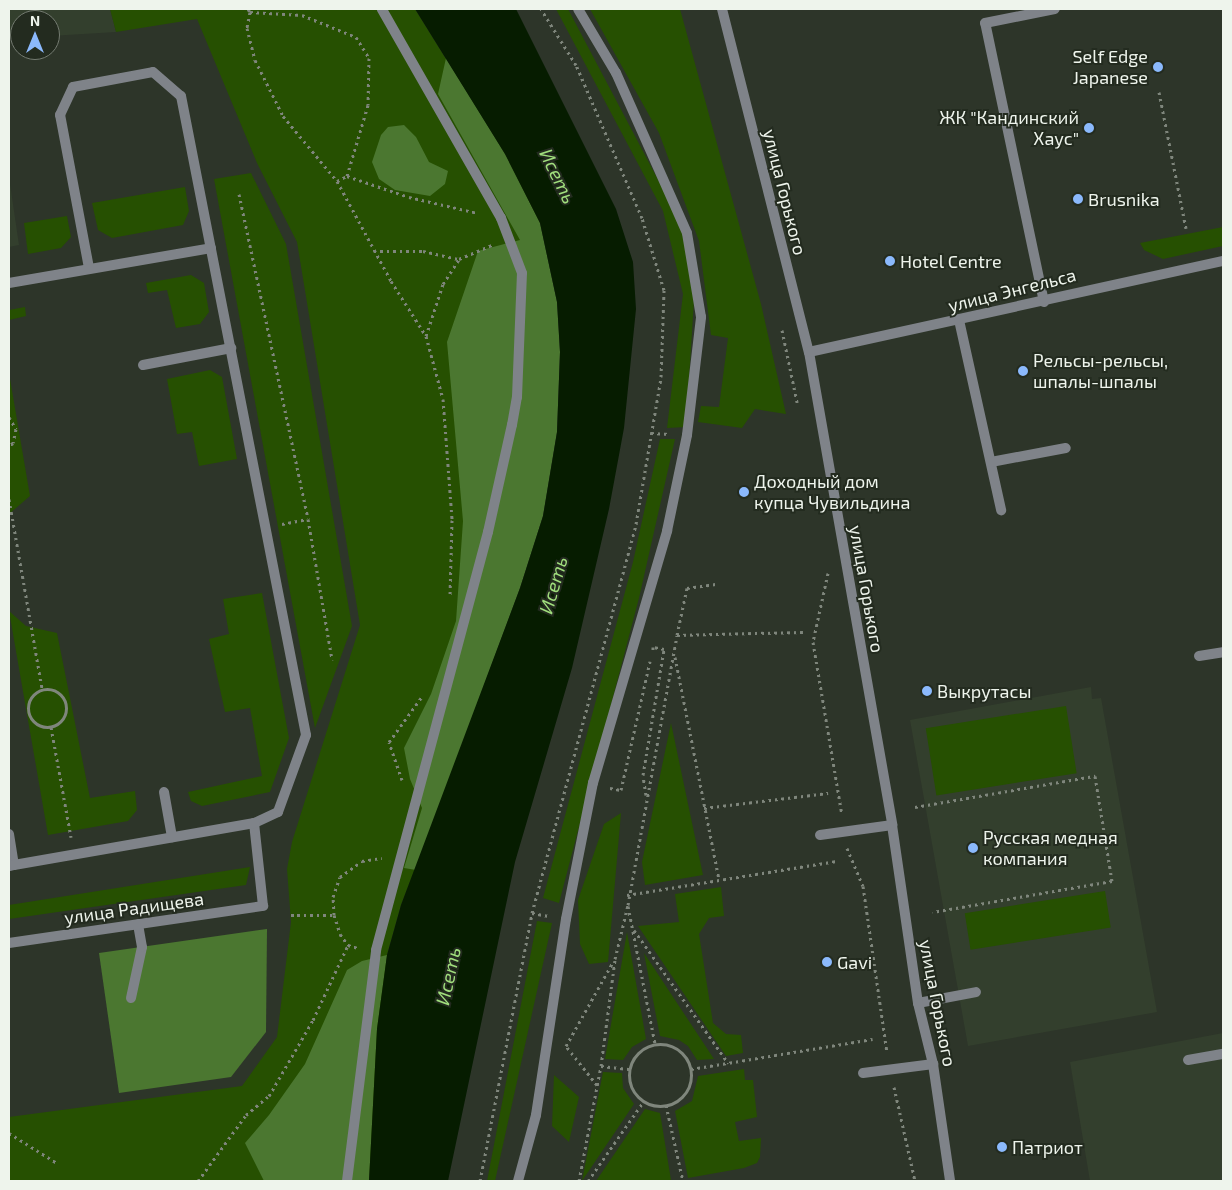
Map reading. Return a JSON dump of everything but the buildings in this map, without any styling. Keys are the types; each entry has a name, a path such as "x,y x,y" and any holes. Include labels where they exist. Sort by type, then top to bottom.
{"street":[{"path":"347,1181 376,950 398,856 413,811 488,532 514,416 522,273 510,237 501,218 382,9"},
{"path":"518,1181 536,1115 566,919 593,783 667,531 687,434 701,317 687,233 616,73 578,9"},
{"name":"улица Горького","path":"722,9 809,352 892,825 918,1003 933,1064 950,1181"},
{"path":"1044,302 985,23 1055,9"},
{"path":"9,834 12,866 254,823 278,812 306,735 181,96 153,72 73,87 60,115 89,268"},
{"path":"9,283 210,248"},
{"name":"улица Энгельса","path":"809,352 1044,302 1086,289 1223,261"},
{"path":"959,320 1001,510"},
{"path":"143,364 231,348"},
{"path":"990,462 1066,448"},
{"path":"1199,656 1223,652"},
{"path":"164,792 172,837"},
{"name":"улица Радищева","path":"9,943 263,906 254,823"},
{"path":"820,835 892,825"},
{"path":"131,998 142,947 138,924"},
{"path":"918,1003 976,992"},
{"path":"1188,1060 1223,1054"},
{"path":"863,1073 933,1064"}],"path":[{"path":"480,1181 532,913 636,524 661,377 664,290 642,218 576,65 541,9"},
{"path":"347,176 368,105 369,58 356,37 302,15 249,10 247,28 259,68 283,116 337,181 374,251 426,336 443,399 452,520 450,605"},
{"path":"1159,92 1186,228"},
{"path":"337,181 347,176 409,197 501,218"},
{"path":"239,194 308,519 332,660"},
{"path":"426,336 443,284 459,259 510,237"},
{"path":"374,251 423,251 459,259"},
{"path":"781,327 799,411"},
{"path":"9,417 16,429 13,443 9,446"},
{"path":"9,499 42,688"},
{"path":"266,527 308,519"},
{"path":"827,564 812,642 849,856 863,886 889,1070 903,1114 916,1181"},
{"path":"655,1044 627,895 686,588 716,584"},
{"path":"677,634 803,632"},
{"path":"621,790 653,647 664,649 643,775 646,798"},
{"path":"674,654 719,880"},
{"path":"42,688 58,691 66,704 63,719 51,727 36,724 27,712 30,697 42,688"},
{"path":"413,811 389,742 426,688"},
{"path":"51,727 75,855"},
{"path":"915,807 1095,776 1112,881 933,912"},
{"path":"704,808 828,793"},
{"path":"376,950 348,945 340,934 334,915 334,897 340,877 362,861 398,856"},
{"path":"627,895 838,861"},
{"path":"579,1181 601,1066 614,959 628,905"},
{"path":"291,915 334,915"},
{"path":"634,930 728,1063"},
{"path":"198,1181 246,1115 268,1096 313,1020 348,945"},
{"path":"597,1085 566,1046 614,959"},
{"path":"691,1069 873,1039"},
{"path":"655,1044 671,1046 684,1055 691,1069 690,1085 681,1098 666,1105 644,1102 634,1091 631,1069 641,1050 655,1044"},
{"path":"601,1066 631,1069"},
{"path":"588,1181 644,1102"},
{"path":"666,1105 683,1181"},
{"path":"9,1132 57,1163"}],"shaded area":[{"path":"9,9 110,9 116,32 60,35 60,10 10,10 9,38"},
{"path":"9,177 19,245 9,247"},
{"name":"Русская медная компания","path":"1091,687 1092,699 1101,698 1157,1012 968,1046 910,720"},
{"path":"1223,1033 1223,1181 1090,1181 1070,1062"}],"green space":[{"path":"110,9 415,9 505,154 540,223 471,725 401,905 387,955 369,1181 9,1181 9,1117 242,1086 277,1037 291,922 287,869 292,842 360,625 297,242 257,163 197,19 116,32"},
{"path":"556,9 568,9 685,231 694,300 686,427 667,428 683,294 663,211"},
{"path":"590,9 680,9 761,304 786,414 755,409 742,428 698,422 701,406 719,407 728,338 711,335 699,241 659,133"},
{"path":"446,58 505,154 540,223 557,302 560,352 557,432 543,516 520,588 416,870 404,868 422,808 410,779 404,748 431,694 456,621 463,521 447,342 478,251 520,240 438,94"},
{"path":"404,125 416,137 429,162 448,171 445,184 430,196 395,190 379,179 372,162 381,135 388,127"},
{"path":"251,173 286,244 352,626 315,728 214,179"},
{"path":"185,187 189,211 183,225 112,238 98,230 92,203"},
{"path":"67,216 71,237 61,248 28,254 24,223"},
{"path":"1223,227 1223,246 1163,259 1144,250 1140,243"},
{"path":"191,275 204,283 209,312 200,324 176,328 167,290 148,293 146,283"},
{"path":"25,307 26,316 9,320 9,310"},
{"path":"210,370 222,377 237,459 199,466 192,432 177,434 167,379"},
{"path":"9,373 30,496 9,514"},
{"path":"660,439 675,439 639,598 559,903 543,898 633,562"},
{"path":"262,593 289,738 270,792 202,806 191,801 188,792 262,776 250,708 225,712 209,639 229,634 223,599"},
{"path":"9,611 26,626 57,633 90,798 135,791 137,810 128,821 48,835"},
{"path":"1066,706 1077,773 936,795 926,728"},
{"path":"671,723 703,875 645,885 642,862"},
{"path":"621,813 608,962 589,964 580,944 578,900 604,824"},
{"path":"250,867 246,885 9,919 9,905"},
{"path":"721,887 724,916 709,918 699,934 713,1023 726,1034 741,1035 743,1053 726,1056 638,926 679,922 675,894"},
{"path":"1105,891 1111,928 971,950 965,913"},
{"path":"537,921 552,923 495,1181 487,1181"},
{"path":"267,929 266,1032 231,1077 119,1093 99,953"},
{"path":"627,932 646,1039 632,1047 623,1060 605,1059"},
{"path":"644,953 714,1059 697,1060 688,1046 679,1040 660,1036"},
{"path":"387,955 377,1029 369,1181 264,1181 245,1143 269,1115 305,1064 347,970 362,961"},
{"path":"744,1069 745,1080 753,1080 757,1117 735,1122 739,1141 761,1138 760,1157 757,1163 744,1168 688,1178 675,1111 692,1101 698,1076"},
{"path":"603,1072 622,1073 623,1088 634,1104 582,1181"},
{"path":"554,1075 579,1097 569,1142 552,1126"},
{"path":"645,1109 660,1113 671,1180 596,1181"}],"water":[{"name":"Исеть","path":"415,9 516,9 616,209 633,262 636,309 624,428 609,509 572,668 515,862 448,1181 369,1181 377,1029 387,955 401,905 520,588 543,516 557,432 560,352 557,302 540,223 505,154"}],"place":[{"name":"Self Edge Japanese","path":"1158,67"},
{"name":"ЖК \"Кандинский Хаус\"","path":"1089,128"},
{"name":"Brusnika","path":"1078,199"},
{"name":"Hotel Centre","path":"890,261"},
{"name":"Рельсы-рельсы, шпалы-шпалы","path":"1023,371"},
{"name":"Доходный дом купца Чувильдина","path":"744,492"},
{"name":"Выкрутасы","path":"927,691"},
{"name":"Русская медная компания","path":"973,848"},
{"name":"Gavi","path":"827,962"},
{"name":"Патриот","path":"1002,1147"}]}
